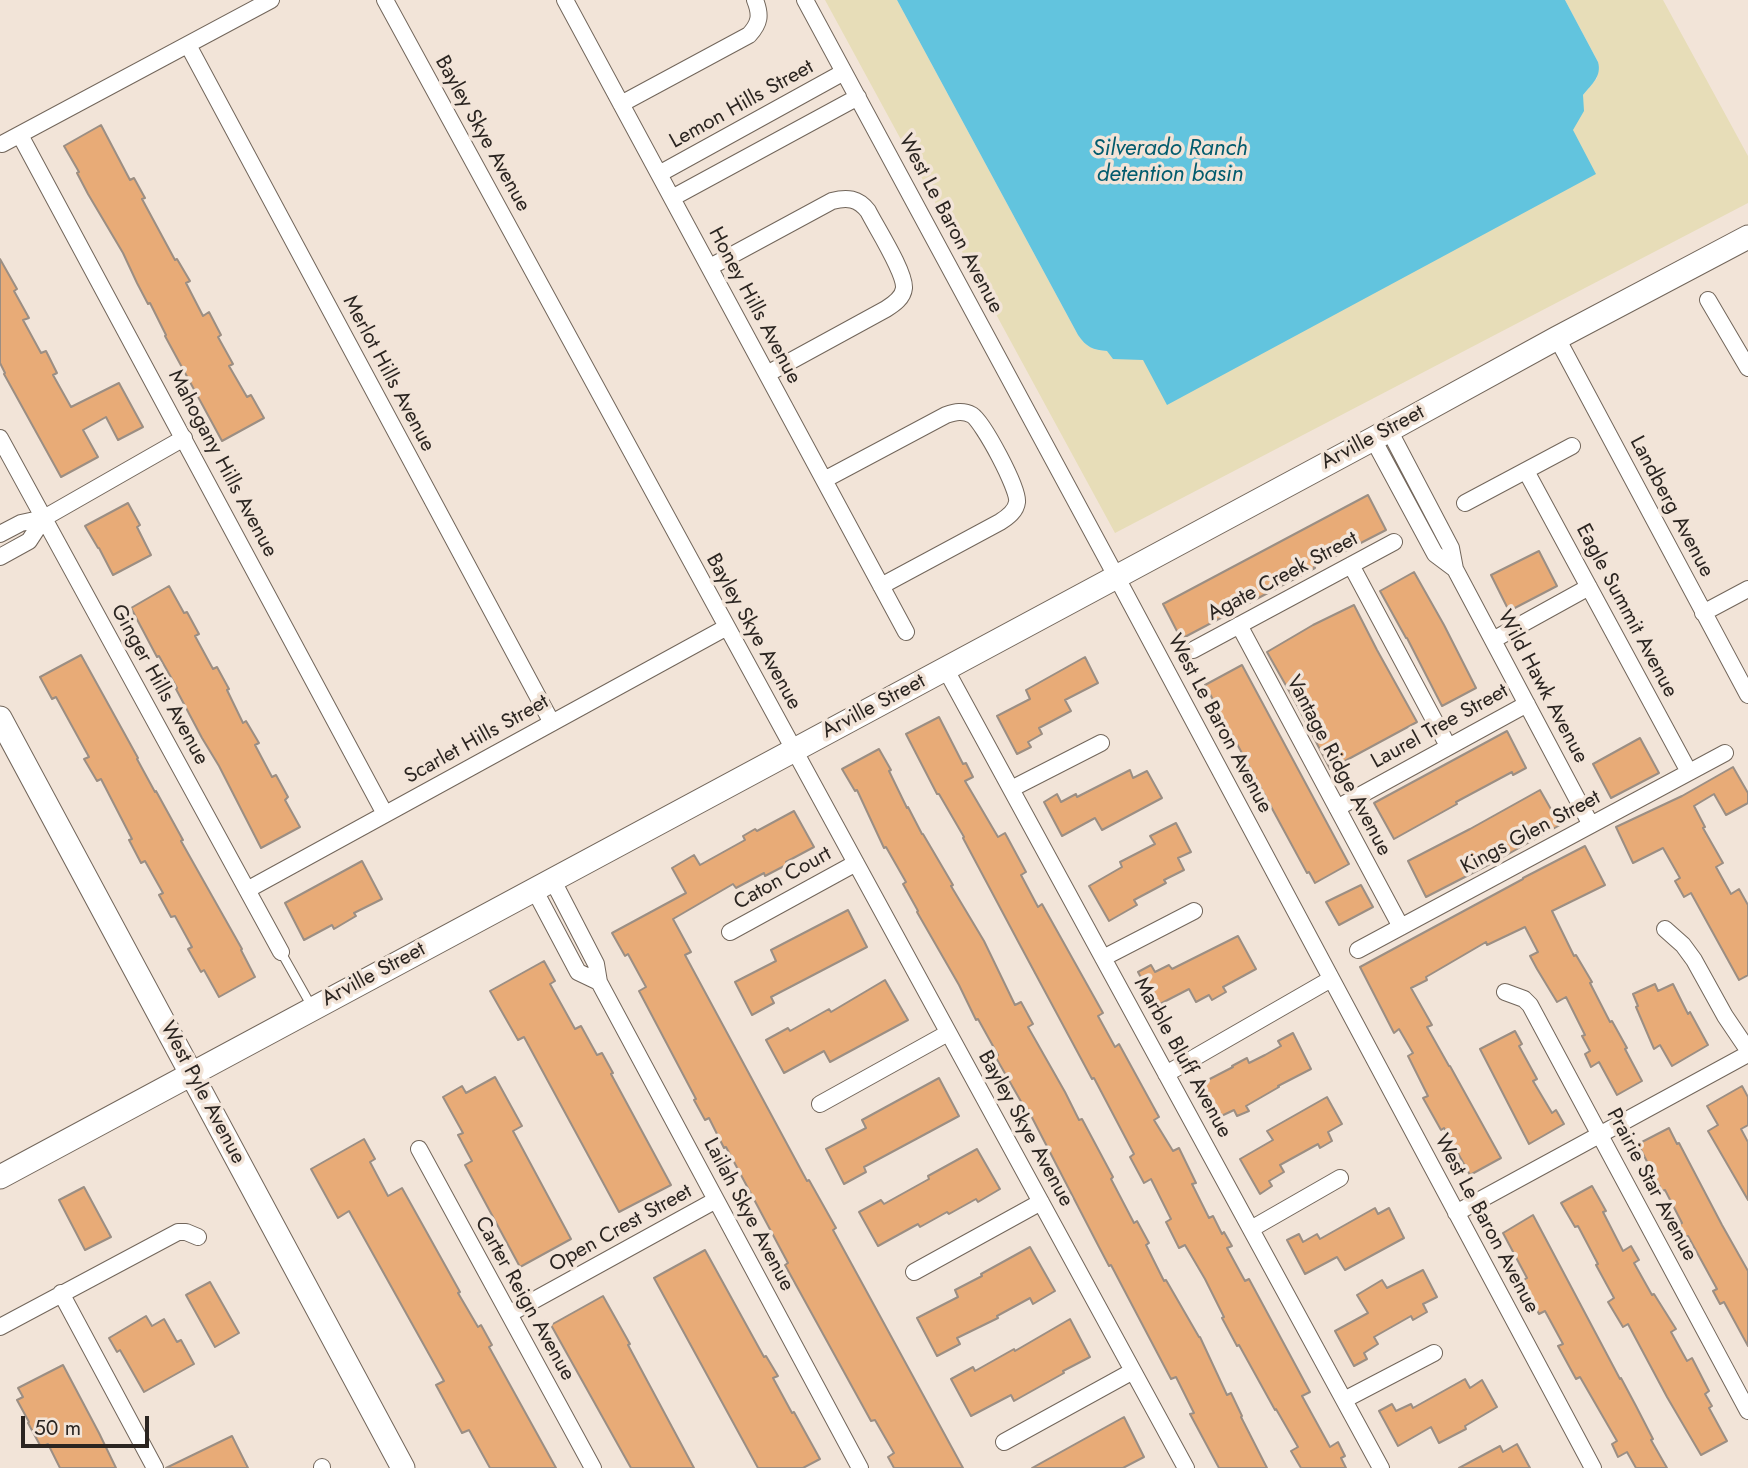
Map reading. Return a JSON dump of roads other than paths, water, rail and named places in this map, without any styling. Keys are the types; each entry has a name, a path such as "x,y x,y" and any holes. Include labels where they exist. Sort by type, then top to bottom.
{"street":[{"path":"2,144 271,0"},
{"name":"Bayley Skye Avenue","path":"385,0 1186,1468"},
{"name":"Honey Hills Avenue","path":"565,0 906,632"},
{"path":"621,104 742,39 758,23 760,16 755,0"},
{"name":"West Le Baron Avenue","path":"805,0 1593,1468"},
{"name":"Merlot Hills Avenue","path":"188,45 552,723"},
{"name":"Lemon Hills Street","path":"659,174 844,72"},
{"path":"672,198 858,97"},
{"name":"Mahogany Hills Avenue","path":"20,135 385,814"},
{"path":"710,267 832,201 853,200 868,211 900,271 903,293 893,305 767,373"},
{"name":"Arville Street","path":"0,1177 1748,237"},
{"path":"1708,300 1747,363"},
{"name":"Landberg Avenue","path":"1557,338 1748,695"},
{"path":"824,480 946,415 966,412 982,425 1014,484 1017,506 1007,518 881,586"},
{"name":"Wild Hawk Avenue","path":"1381,435 1451,548 1455,569 1591,825"},
{"name":"Ginger Hills Avenue","path":"0,438 281,952"},
{"path":"0,534 20,523 44,518 184,438"},
{"path":"1465,503 1572,446"},
{"name":"Eagle Summit Avenue","path":"1526,471 1689,772"},
{"path":"0,557 29,541 44,518"},
{"name":"Agate Creek Street","path":"1193,650 1394,542"},
{"path":"1351,565 1448,746"},
{"path":"1493,640 1589,587"},
{"path":"1703,613 1748,589"},
{"name":"Vantage Ridge Avenue","path":"1239,625 1401,927"},
{"name":"Scarlet Hills Street","path":"247,890 727,627"},
{"name":"Marble Bluff Avenue","path":"946,668 1381,1468"},
{"name":"Laurel Tree Street","path":"1337,808 1527,704"},
{"name":"West Pyle Avenue","path":"0,718 11,747 192,1073 404,1468"},
{"path":"1011,789 1101,743"},
{"name":"Kings Glen Street","path":"1358,950 1724,753"},
{"name":"Caton Court","path":"730,932 856,863"},
{"name":"Lailah Skye Avenue","path":"543,884 584,940 596,964 598,982 860,1468"},
{"name":"Lailah Skye Avenue","path":"543,884 566,949 579,972 598,982"},
{"path":"1104,958 1194,911"},
{"path":"1456,1213 1748,1052 1694,960 1683,945 1665,929"},
{"path":"1166,1074 1331,979"},
{"name":"Prairie Star Avenue","path":"1505,992 1524,999 1530,1005 1748,1411"},
{"path":"820,1104 948,1033"},
{"name":"Carter Reign Avenue","path":"419,1149 593,1468"},
{"path":"1251,1229 1340,1178"},
{"name":"Open Crest Street","path":"509,1314 716,1200"},
{"path":"914,1272 1041,1202"},
{"path":"0,1327 178,1232 198,1237"},
{"path":"61,1293 155,1468"},
{"path":"1344,1401 1434,1353"},
{"path":"1004,1442 1133,1371"}],"lane":[{"path":"566,949 584,940"},
{"path":"281,952 312,1008"}],"water":[{"name":"Silverado Ranch detention basin","path":"897,0 1565,0 1599,67 1593,83 1583,95 1584,111 1573,130 1596,174 1167,405 1143,360 1113,359 1107,351 1094,349 1078,335"}]}
